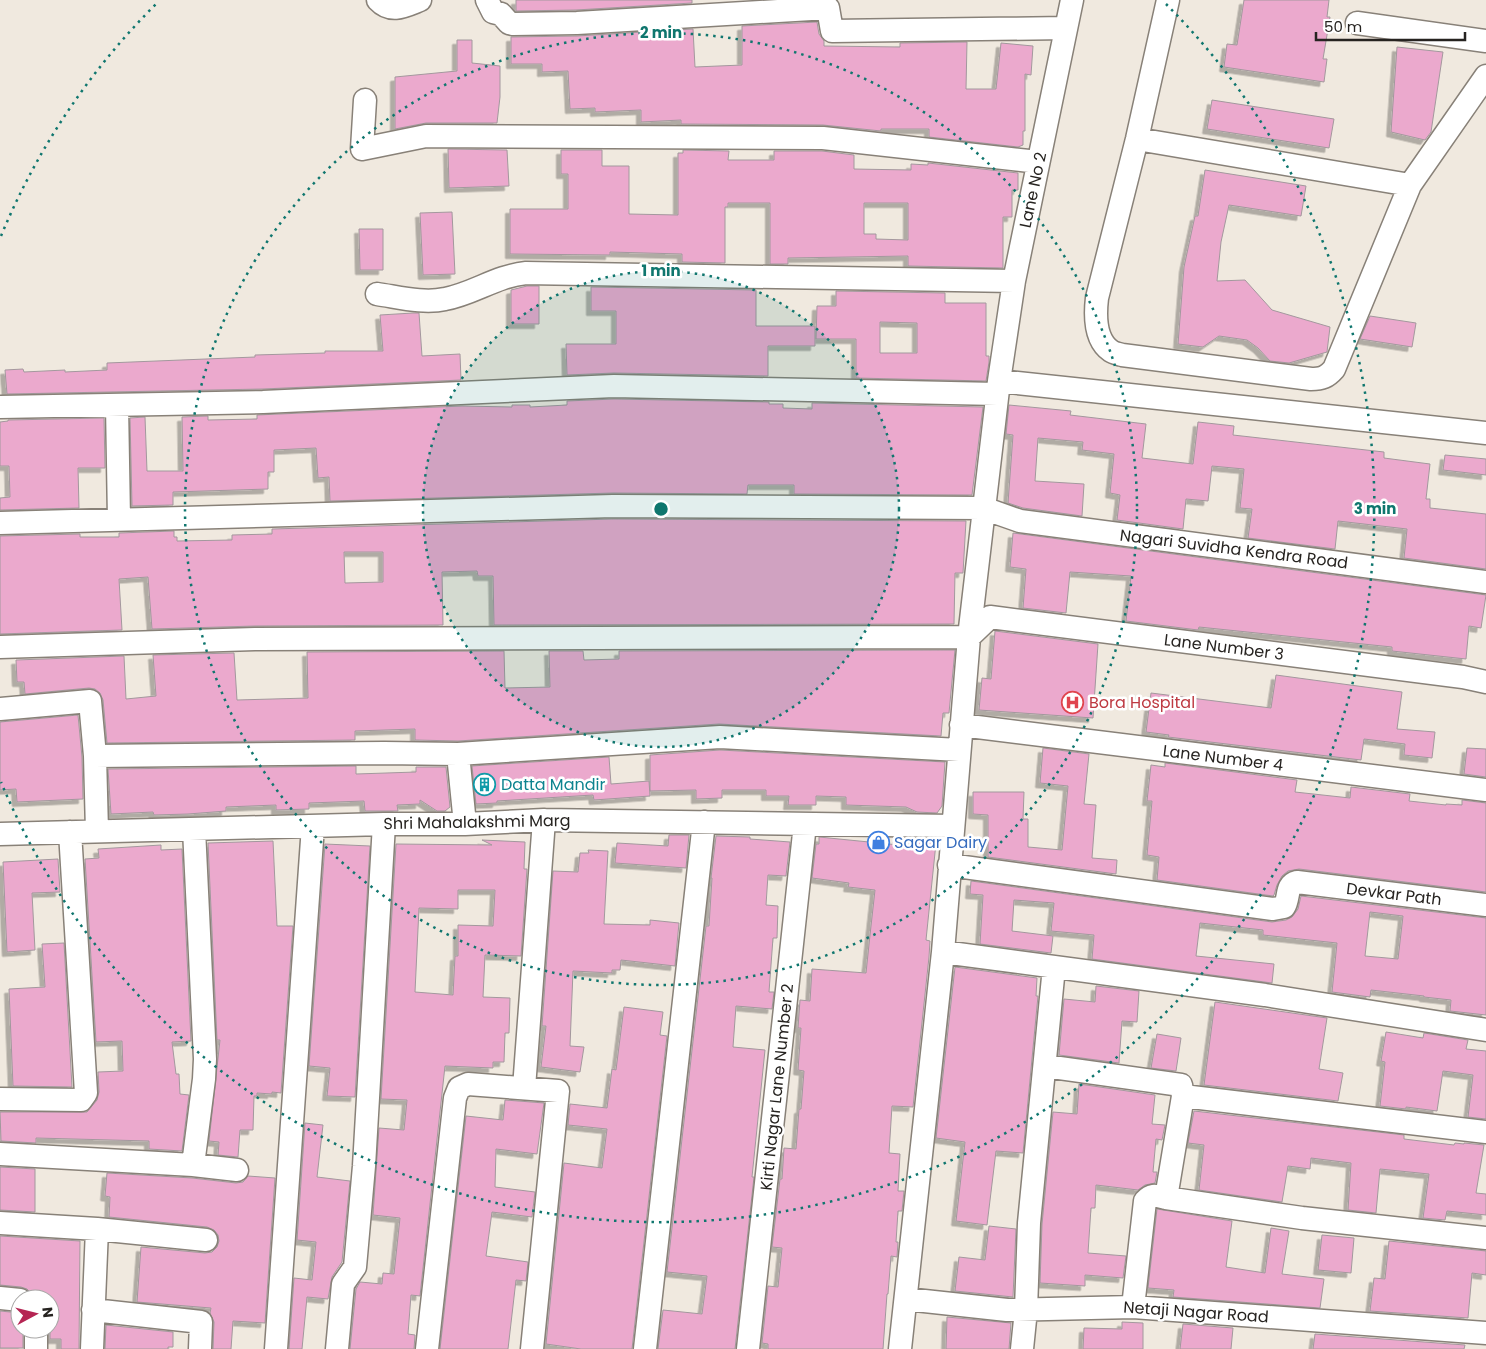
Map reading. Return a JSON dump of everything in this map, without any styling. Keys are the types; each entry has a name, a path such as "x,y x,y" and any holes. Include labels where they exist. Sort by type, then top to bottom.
{"street":[{"path":"378,0 383,5 392,8 400,8 420,0"},
{"path":"487,0 493,12 501,14 509,23 513,24 828,8 832,31 1066,28"},
{"name":"Lane No 2","path":"900,1349 943,952 969,637 998,387 1014,281 1072,0"},
{"path":"1168,0 1095,312 1096,324 1103,343 1111,350 1122,355 1311,380 1327,376 1334,369 1410,185 1486,76"},
{"path":"1357,23 1486,41"},
{"path":"365,100 362,150 426,136 824,138 1038,162"},
{"path":"1137,138 1410,185"},
{"path":"376,294 430,300 447,299 511,274 526,273 1014,281"},
{"path":"0,407 263,402 614,386 998,387 1486,433"},
{"path":"117,404 119,519"},
{"name":"Nagari Suvidha Kendra Road","path":"0,523 613,506 983,508 1020,521 1486,582"},
{"name":"Lane Number 3","path":"969,637 990,617 1462,677 1486,682"},
{"path":"0,647 255,639 969,637"},
{"path":"0,709 90,701 95,756 97,831"},
{"name":"Lane Number 4","path":"961,724 1486,790"},
{"path":"95,756 458,754 720,737 959,750"},
{"path":"458,754 466,824"},
{"path":"524,1088 544,820"},
{"name":"Shri Mahalakshmi Marg","path":"0,834 384,824 466,824 544,820 953,826"},
{"path":"645,1349 704,822"},
{"path":"337,1349 343,1284 355,1267 364,1166 384,824"},
{"name":"Kirti Nagar Lane Number 2","path":"748,1349 805,824"},
{"path":"276,1349 313,826"},
{"path":"193,1165 205,1059 194,829"},
{"path":"0,1099 81,1100 86,1093 70,832"},
{"name":"Devkar Path","path":"949,865 1273,909 1284,907 1287,903 1289,887 1293,883 1303,882 1486,905"},
{"path":"943,952 1265,995 1486,1030"},
{"path":"1022,1349 1026,1310 1029,1223 1054,967"},
{"path":"1045,1066 1181,1085 1183,1096 1166,1198"},
{"path":"427,1349 455,1098 459,1088 468,1084 558,1091 532,1349"},
{"path":"1183,1096 1486,1132"},
{"path":"0,1154 193,1165 237,1170"},
{"path":"1132,1307 1145,1201 1153,1195 1302,1218 1486,1238"},
{"path":"0,1223 97,1229 206,1240"},
{"path":"92,1349 97,1229"},
{"name":"Netaji Nagar Road","path":"906,1299 1006,1310 1132,1307 1486,1333"},
{"path":"93,1310 201,1322 200,1349"}],"building":[{"path":"516,0 692,0 692,3 576,10 516,11"},
{"path":"1244,0 1329,0 1327,17 1330,17 1323,59 1327,59 1324,82 1224,67 1227,44 1237,45"},
{"path":"817,22 824,46 900,47 900,43 967,42 966,89 996,89 1001,43 1033,46 1031,75 1025,74 1025,131 1023,131 1023,145 1018,147 929,137 929,129 881,129 881,131 823,125 681,124 681,120 641,122 641,110 595,112 595,108 570,109 568,71 542,72 542,64 511,64 511,37 577,36 693,29 695,67 742,65 742,26"},
{"path":"457,40 472,40 472,63 500,66 500,97 497,123 426,123 395,129 395,77 457,71"},
{"path":"1397,47 1443,52 1431,132 1425,140 1391,132"},
{"path":"1212,100 1334,119 1329,148 1207,129"},
{"path":"448,149 507,150 509,186 449,188"},
{"path":"561,150 602,150 602,166 629,166 629,214 678,215 678,153 683,153 683,150 729,151 728,160 774,160 774,151 822,151 854,155 854,169 911,170 911,164 928,165 928,163 1018,173 1018,190 1012,190 1012,217 1003,217 1003,268 908,266 908,256 788,258 788,264 770,264 770,203 728,203 728,207 725,207 725,263 682,262 682,254 610,252 610,255 510,254 510,209 568,209 568,174 561,174","holes":["864,203 908,203 908,240 876,239 876,234 864,234"]},
{"path":"1205,170 1306,186 1301,216 1229,205 1221,242 1217,281 1245,280 1272,310 1330,327 1327,352 1289,363 1270,361 1258,348 1247,340 1219,336 1203,347 1178,344 1184,267 1195,216 1198,216"},
{"path":"452,212 455,274 423,275 420,213"},
{"path":"359,229 383,229 383,270 360,270"},
{"path":"527,286 539,286 539,324 511,324 511,290"},
{"path":"591,287 756,290 756,326 815,326 815,346 768,346 768,376 614,373 567,375 566,344 616,344 616,311 591,311"},
{"path":"836,291 945,293 945,303 986,303 986,356 989,356 989,362 986,381 856,378 856,339 816,339 817,306 836,306","holes":["880,322 917,323 917,353 880,353"]},
{"path":"419,313 422,356 460,354 461,380 263,389 7,394 5,370 23,369 24,372 65,370 65,372 107,370 107,363 255,357 255,355 325,353 325,351 383,351 380,315"},
{"path":"1370,316 1416,323 1412,347 1360,339"},
{"path":"614,399 769,402 769,404 783,404 783,408 812,409 812,403 983,407 972,495 794,494 794,485 748,485 747,494 613,493 330,501 329,477 318,478 316,448 274,450 274,472 268,472 268,489 173,492 173,505 132,506 130,418 145,417 147,471 183,471 182,417 208,416 208,420 257,419 257,415 462,406 512,407 512,405 530,405 530,407 567,405 567,401"},
{"path":"1009,405 1071,411 1070,415 1146,424 1142,458 1193,464 1198,422 1234,426 1233,435 1384,452 1384,458 1430,464 1426,499 1430,499 1430,508 1486,514 1486,569 1404,558 1407,529 1338,521 1335,549 1248,538 1252,509 1240,508 1244,469 1212,466 1208,501 1186,499 1183,529 1117,520 1120,495 1110,493 1114,454 1082,450 1083,442 1038,438 1035,481 1084,484 1082,516 1023,508 1008,503 1013,435 1006,434"},
{"path":"104,418 105,468 78,468 79,508 0,510 0,498 10,497 9,466 0,466 0,422 8,420"},
{"path":"1445,455 1486,459 1486,475 1443,470"},
{"path":"613,519 966,521 963,573 955,573 954,624 494,625 493,576 478,576 477,571 442,572 443,625 255,626 152,629 148,577 119,579 122,630 0,634 0,536 80,534 80,537 119,537 119,533 174,531 174,537 177,537 177,541 232,540 232,535 272,534 272,529","holes":["344,552 383,552 383,582 345,583"]},
{"path":"1013,533 1486,595 1481,628 1469,626 1466,659 1392,651 1392,647 1199,627 1198,630 1126,621 1131,576 1070,572 1066,613 1023,608 1026,569 1010,567"},
{"path":"995,631 1098,644 1093,718 979,710 982,678 991,679"},
{"path":"955,650 949,713 943,713 941,736 719,724 458,741 415,740 415,729 355,731 355,740 107,743 103,700 100,693 95,689 89,688 25,694 24,682 17,682 16,660 124,656 126,699 156,696 153,655 234,653 237,700 308,698 307,652 504,651 505,688 550,687 549,651 583,651 584,660 619,659 619,651"},
{"path":"1276,675 1402,692 1397,729 1435,732 1432,758 1404,755 1405,744 1364,739 1361,760 1168,737 1169,735 1146,732 1151,693 1271,708"},
{"path":"78,715 83,799 17,802 16,789 0,790 0,722"},
{"path":"1043,748 1089,754 1084,804 1096,805 1092,858 1117,860 1116,874 988,857 988,815 973,814 973,792 1024,792 1023,819 1028,819 1028,847 1062,850 1068,786 1040,783"},
{"path":"1467,748 1486,749 1486,777 1464,774"},
{"path":"720,750 945,762 942,806 937,813 917,812 906,807 846,805 846,797 816,796 816,805 788,805 789,796 766,796 766,790 722,790 722,798 696,799 696,790 650,791 650,755"},
{"path":"609,757 611,784 649,781 650,796 594,800 593,795 476,804 472,766"},
{"path":"1165,763 1297,780 1295,792 1350,798 1351,787 1410,794 1409,801 1446,805 1462,805 1462,800 1486,803 1486,892 1299,869 1288,871 1282,876 1273,896 1157,880 1159,857 1147,855 1152,801 1147,801 1151,765 1165,767"},
{"path":"356,766 356,774 416,772 416,767 446,767 450,807 445,811 437,811 420,800 420,804 397,805 398,811 365,811 364,801 309,803 309,809 276,810 276,805 226,807 226,811 188,814 154,815 153,812 111,814 108,769"},
{"path":"669,835 689,835 686,868 615,863 617,843 668,846"},
{"path":"716,836 750,837 750,839 790,842 786,876 768,875 766,905 778,906 777,938 773,938 769,992 774,992 772,1009 736,1006 733,1047 765,1050 752,1177 754,1177 735,1349 658,1349 663,1310 702,1314 707,1276 667,1272 706,926 709,926 711,878"},
{"path":"819,837 909,846 910,841 936,843 926,940 930,941 929,957 913,1107 892,1106 889,1153 900,1154 898,1191 904,1191 902,1211 898,1211 897,1257 891,1256 883,1349 768,1349 768,1344 762,1343 768,1286 778,1287 782,1248 772,1247 780,1179 782,1179 784,1148 796,1149 799,1109 801,1109 804,1071 798,1070 801,1028 798,1028 800,1000 810,1001 812,969 866,973 875,890 848,887 849,883 812,878 816,844 819,844"},
{"path":"482,840 525,842 524,869 527,869 521,956 485,955 483,997 510,998 509,1033 505,1033 504,1062 493,1062 493,1068 445,1066 420,1296 411,1295 408,1334 415,1335 414,1349 350,1349 356,1289 360,1282 382,1284 383,1273 394,1274 400,1218 373,1215 379,1128 404,1130 407,1100 381,1099 396,844 492,845","holes":["458,890 495,890 493,926 458,925 458,956 455,956 453,995 415,992 419,908 458,909"]},
{"path":"273,841 277,926 293,926 281,1093 257,1093 257,1096 254,1096 253,1130 240,1130 238,1157 218,1155 219,1142 209,1141 220,1040 217,1040 208,843"},
{"path":"325,844 370,846 355,1097 327,1096 330,1068 309,1066"},
{"path":"161,845 161,850 182,849 191,1041 172,1042 176,1074 179,1074 180,1094 189,1095 182,1151 149,1149 149,1141 36,1138 36,1143 1,1141 0,1112 87,1112 97,1100 99,1092 98,1072 123,1071 122,1041 96,1042 85,859 99,858 98,849"},
{"path":"588,850 608,851 604,924 650,925 650,920 679,923 675,966 621,960 620,970 612,970 612,973 573,971 570,1046 584,1047 580,1072 541,1067 546,1026 542,1026 553,871 578,872 580,853 589,853"},
{"path":"58,859 60,892 32,893 35,950 7,952 3,862"},
{"path":"971,881 1272,922 1292,917 1298,909 1301,896 1486,918 1486,1015 1450,1011 1451,1000 1371,990 1370,997 1332,992 1337,943 1263,935 1263,930 1200,923 1196,956 1274,964 1272,983 1092,959 1094,935 1051,931 1054,903 1014,900 1012,931 1053,936 1051,953 980,944 983,895 970,894","holes":["1370,912 1403,916 1398,959 1365,956"]},
{"path":"64,943 72,1087 13,1086 9,989 45,987 42,944"},
{"path":"955,967 1037,978 1036,996 1038,996 1023,1153 996,1151 987,1225 956,1221 965,1142 936,1138"},
{"path":"1096,986 1139,991 1137,1022 1122,1021 1119,1063 1059,1055 1064,999 1095,1002"},
{"path":"1215,1002 1327,1018 1319,1069 1343,1073 1338,1101 1204,1085"},
{"path":"624,1007 663,1012 660,1035 667,1036 632,1349 581,1349 546,1344 564,1163 602,1168 607,1129 568,1125 570,1104 607,1108 612,1069 616,1070"},
{"path":"1386,1032 1423,1038 1424,1033 1468,1040 1466,1049 1486,1051 1486,1119 1468,1117 1473,1075 1443,1071 1437,1111 1380,1106 1385,1062 1381,1061"},
{"path":"1157,1034 1181,1038 1176,1071 1151,1068"},
{"path":"1079,1084 1155,1095 1152,1124 1165,1125 1162,1140 1156,1139 1153,1172 1157,1172 1155,1183 1145,1185 1138,1190 1096,1185 1095,1208 1091,1208 1088,1253 1126,1256 1123,1278 1085,1275 1085,1286 1040,1283 1042,1224 1053,1112 1077,1114"},
{"path":"505,1100 544,1103 537,1154 496,1149 495,1187 535,1192 532,1217 492,1212 486,1256 528,1262 526,1281 516,1280 508,1349 440,1349 466,1116 503,1120"},
{"path":"1194,1111 1404,1135 1404,1139 1454,1145 1455,1143 1464,1143 1484,1145 1476,1193 1486,1194 1486,1215 1447,1211 1445,1220 1423,1218 1429,1174 1380,1169 1376,1213 1348,1210 1351,1163 1311,1158 1310,1169 1288,1166 1282,1202 1199,1190 1204,1145 1188,1143"},
{"path":"305,1123 323,1125 317,1177 350,1181 342,1262 332,1277 328,1299 307,1297 302,1349 289,1349 294,1278 312,1280 316,1242 297,1240"},
{"path":"0,1167 35,1169 35,1212 0,1210"},
{"path":"107,1173 192,1178 236,1183 243,1182 248,1176 275,1178 265,1323 233,1321 231,1349 213,1349 214,1322 210,1313 211,1308 137,1302 141,1247 212,1252 217,1247 218,1235 214,1230 207,1227 109,1217 110,1197 105,1196"},
{"path":"1157,1209 1232,1221 1226,1267 1265,1273 1271,1228 1289,1231 1282,1274 1324,1279 1320,1308 1173,1297 1174,1290 1148,1288"},
{"path":"989,1226 1016,1229 1013,1297 955,1291 959,1257 985,1260"},
{"path":"1322,1235 1354,1238 1351,1273 1318,1270"},
{"path":"0,1236 80,1241 79,1349 61,1349 60,1289 27,1289 0,1285"},
{"path":"1389,1241 1486,1251 1486,1275 1472,1273 1468,1318 1370,1311 1374,1278 1385,1279"},
{"path":"0,1311 10,1312 10,1339 23,1339 23,1348 0,1348"},
{"path":"947,1317 1011,1323 1009,1349 946,1349"},
{"path":"1122,1322 1143,1323 1143,1349 1083,1349 1084,1328 1122,1329"},
{"path":"1183,1324 1233,1328 1231,1349 1180,1349"},
{"path":"106,1325 173,1332 173,1347 168,1347 168,1349 105,1349"},
{"path":"1315,1334 1465,1345 1464,1349 1313,1349"}],"place":[{"name":"Bora Hospital","path":"1073,702"},
{"name":"Datta Mandir","path":"485,784"},
{"name":"Sagar Dairy","path":"878,842"}]}
